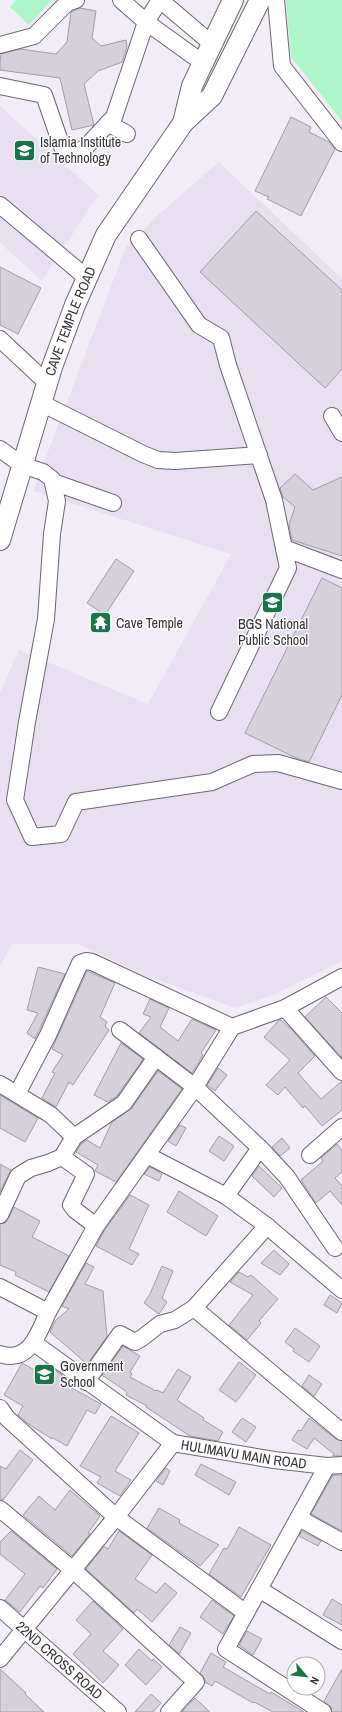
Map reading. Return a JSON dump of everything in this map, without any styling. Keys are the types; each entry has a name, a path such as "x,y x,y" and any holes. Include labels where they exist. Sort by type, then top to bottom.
{"main road":[{"name":"CAVE TEMPLE ROAD","path":"183,123 192,86 233,0"},
{"name":"CAVE TEMPLE ROAD","path":"0,540 47,383 75,305 106,236 183,123 212,96 260,0"}],"street":[{"path":"0,45 34,36 67,3 76,0"},
{"path":"121,0 146,22 203,63"},
{"path":"0,86 44,95 62,147 74,152 84,148 114,117 146,22 160,0 212,44"},
{"path":"276,0 282,66 342,143"},
{"path":"108,123 127,134"},
{"path":"0,205 87,278"},
{"path":"138,239 199,325 221,338 236,388 274,500 288,568 219,712"},
{"path":"0,339 47,383"},
{"path":"41,403 158,460 259,454"},
{"path":"332,416 342,433"},
{"path":"0,449 22,465 43,472 52,479 57,500 52,534 46,619 27,722 15,800 32,837 61,834 76,802 212,782 253,764 278,763 342,781"},
{"path":"53,482 113,503"},
{"path":"284,548 342,570"},
{"path":"17,1094 33,1065 80,963 86,961 92,962 232,1026"},
{"path":"0,1354 9,1357 20,1354 34,1343 48,1312 96,1226 195,1087 232,1026 285,1008 342,977"},
{"path":"285,1008 342,1072"},
{"path":"120,1030 195,1087 260,1148 287,1177 335,1248"},
{"path":"0,1215 18,1176 31,1168 62,1157 74,1137 124,1103 156,1057"},
{"path":"0,1084 51,1115 74,1137"},
{"path":"310,1155 342,1127"},
{"path":"226,1196 260,1148"},
{"path":"147,1155 226,1196 267,1226 342,1290"},
{"path":"62,1157 86,1174 71,1205 75,1210 96,1226"},
{"path":"86,1382 120,1334 134,1342 142,1338 160,1324 175,1320 194,1308 267,1226"},
{"path":"0,1287 48,1312"},
{"path":"194,1308 342,1432"},
{"name":"HULIMAVU MAIN ROAD","path":"34,1343 86,1382 173,1443 274,1460 335,1466"},
{"path":"2,1417 116,1517 246,1613"},
{"path":"0,1659 116,1517 173,1443"},
{"path":"323,1712 226,1649 299,1518 335,1466"},
{"path":"0,1509 73,1570 196,1682 169,1712"},
{"path":"299,1518 342,1542"},
{"path":"259,1588 342,1641"},
{"name":"22ND CROSS ROAD","path":"0,1608 118,1712"}],"shaded area":[{"name":"Islamia Institute of Technology","path":"0,106 98,195 42,281 0,243"},
{"name":"BGS National Public School","path":"219,162 342,279 342,961 273,995 235,1008 147,976 78,944 12,944 0,966 0,693 19,650 148,704 231,554 33,491 126,247 160,213"}],"green space":[{"path":"16,0 52,0 29,25 10,7"},
{"path":"286,0 342,0 342,121 291,57"}],"building":[{"path":"80,8 96,11 92,38 101,46 126,40 127,47 122,62 98,71 84,84 94,125 72,130 60,78 0,70 0,62 1,54 20,49 56,54 67,42 71,12"},
{"path":"291,117 311,127 309,132 329,142 335,149 301,216 267,199 269,197 255,191"},
{"path":"256,211 342,290 342,369 325,388 200,272"},
{"path":"0,267 41,288 18,334 0,325"},
{"path":"295,474 313,490 342,477 342,556 292,540 289,525 295,507 283,497 280,488"},
{"path":"116,559 134,571 105,615 87,603"},
{"path":"322,578 342,588 342,695 309,762 294,757 245,733"},
{"path":"38,967 65,974 35,1039 27,1033 38,1013 27,1010"},
{"path":"87,971 115,983 100,1017 107,1022 105,1026 109,1030 73,1085 69,1082 56,1107 42,1098 55,1073 52,1072 63,1055 52,1049"},
{"path":"326,997 342,1013 342,1058 305,1017"},
{"path":"150,999 169,1008 160,1027 178,1041 192,1019 216,1030 201,1053 203,1055 192,1073 139,1033 151,1017 143,1014"},
{"path":"279,1020 291,1029 315,1056 298,1073 321,1099 342,1081 342,1110 322,1126 305,1106 303,1108 285,1087 278,1095 266,1085 290,1060 264,1037"},
{"path":"121,1043 143,1059 117,1096 108,1102 94,1095"},
{"path":"218,1068 227,1075 215,1091 207,1085"},
{"path":"158,1071 182,1089 116,1182 95,1171 98,1165 76,1152 81,1144 87,1140 100,1148 112,1122 132,1108"},
{"path":"0,1095 38,1118 25,1142 0,1128"},
{"path":"180,1125 186,1128 176,1146 168,1141"},
{"path":"219,1136 234,1146 224,1161 209,1151"},
{"path":"282,1138 290,1148 280,1156 272,1147"},
{"path":"337,1144 342,1150 342,1172 335,1178 342,1186 342,1205 330,1191 316,1203 301,1180 323,1161 321,1158"},
{"path":"0,1164 11,1170 0,1192"},
{"path":"259,1166 282,1188 274,1197 252,1176"},
{"path":"150,1167 162,1174 159,1181 144,1174"},
{"path":"179,1191 218,1216 206,1236 167,1212"},
{"path":"130,1195 149,1205 129,1249 139,1254 132,1265 96,1246 104,1231"},
{"path":"14,1207 40,1221 32,1237 69,1256 49,1292 15,1275 16,1272 0,1265 0,1224 5,1223"},
{"path":"274,1250 289,1264 280,1275 261,1263"},
{"path":"86,1263 94,1267 85,1284 103,1291 107,1337 87,1364 50,1332 55,1321 69,1309 62,1306"},
{"path":"162,1266 173,1271 162,1298 167,1302 159,1314 144,1303 150,1294"},
{"path":"239,1272 248,1277 251,1275 278,1299 259,1321 261,1323 247,1340 229,1325 253,1295 230,1282"},
{"path":"330,1295 342,1303 337,1313 324,1305"},
{"path":"295,1328 320,1346 309,1362 293,1351 294,1349 285,1342"},
{"path":"123,1346 140,1356 130,1372 132,1374 130,1377 156,1391 157,1390 163,1393 178,1369 191,1377 177,1400 204,1418 203,1420 223,1432 218,1441 190,1436 146,1407 147,1406 126,1395 127,1392 102,1375"},
{"path":"239,1362 256,1375 236,1402 219,1390"},
{"path":"22,1363 40,1373 46,1363 62,1375 59,1381 101,1404 95,1414 87,1410 67,1446 53,1438 52,1439 27,1423 18,1415 23,1406 4,1395"},
{"path":"309,1375 322,1384 314,1396 302,1386"},
{"path":"111,1416 139,1433 115,1471 131,1480 120,1496 97,1483 101,1477 80,1466"},
{"path":"242,1418 256,1427 246,1442 232,1432"},
{"path":"309,1418 336,1439 342,1441 342,1456 333,1456 334,1454 314,1438 307,1449 292,1440 298,1430 301,1431"},
{"path":"20,1450 33,1460 3,1500 0,1500 0,1466 6,1469"},
{"path":"201,1464 236,1482 229,1495 195,1475"},
{"path":"166,1468 170,1471 163,1485 156,1481"},
{"path":"333,1475 342,1475 342,1531 311,1514"},
{"path":"70,1490 100,1516 88,1533 90,1534 72,1556 23,1515 39,1496 55,1510"},
{"path":"159,1508 180,1520 179,1523 219,1545 200,1566 147,1528"},
{"path":"239,1527 271,1545 241,1597 209,1574 224,1548 227,1549"},
{"path":"11,1531 57,1569 43,1588 40,1586 20,1612 5,1600 25,1574 0,1554 0,1542"},
{"path":"119,1531 152,1555 135,1579 156,1593 165,1583 177,1593 152,1622 137,1609 134,1613 86,1569 104,1546 108,1549"},
{"path":"302,1531 321,1541 318,1546 299,1536"},
{"path":"332,1599 342,1605 342,1625 323,1615"},
{"path":"212,1600 234,1616 223,1634 200,1617"},
{"path":"93,1601 123,1629 103,1651 119,1665 103,1683 73,1654 91,1634 76,1620"},
{"path":"180,1627 191,1633 179,1654 169,1645"},
{"path":"247,1631 262,1639 253,1655 239,1645"},
{"path":"139,1649 152,1661 153,1659 162,1667 146,1685 125,1665"},
{"path":"211,1653 226,1662 223,1667 270,1694 271,1692 304,1712 273,1712 254,1702 253,1703 215,1681 212,1686 205,1682 205,1679 200,1673"},
{"path":"0,1669 26,1693 25,1694 44,1712 0,1712"},
{"path":"342,1669 342,1712 332,1712 331,1707 324,1701"},
{"path":"151,1694 161,1703 153,1712 135,1712"},
{"path":"195,1698 210,1712 182,1712"}],"place":[{"name":"Islamia Institute of Technology","path":"24,150"},
{"name":"BGS National Public School","path":"273,602"},
{"name":"Cave Temple","path":"101,623"},
{"name":"Government School","path":"45,1374"}]}
